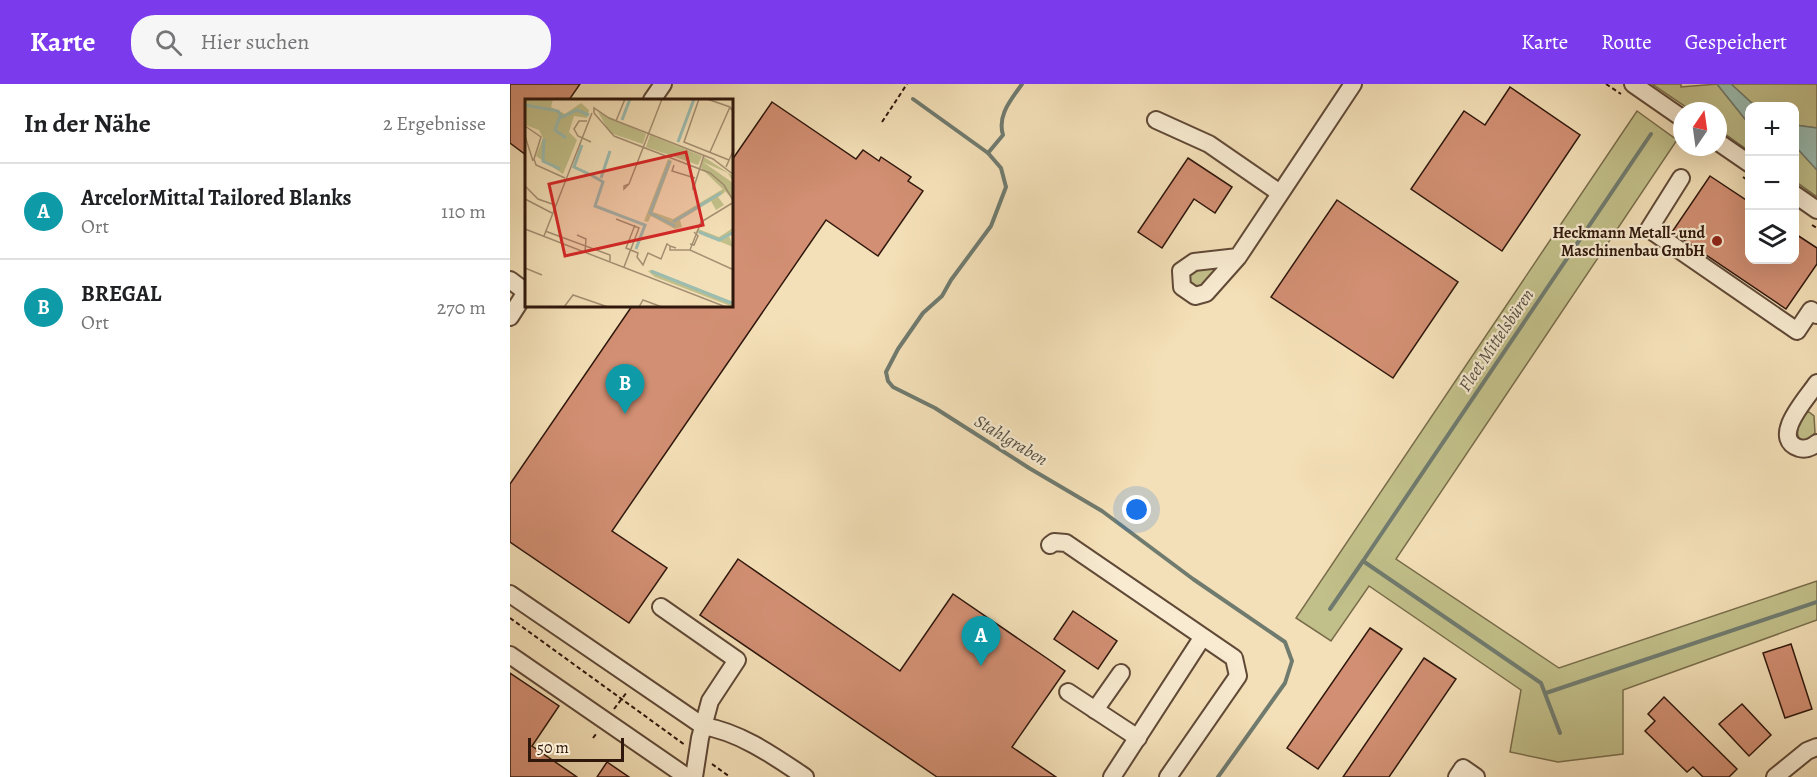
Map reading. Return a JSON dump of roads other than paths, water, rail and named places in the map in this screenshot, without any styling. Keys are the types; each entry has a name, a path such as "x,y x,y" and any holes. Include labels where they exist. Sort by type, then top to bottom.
{"street":[{"path":"653,99 663,84"},
{"path":"1238,257 1353,84"},
{"path":"1633,84 1673,112"},
{"path":"1156,120 1209,144 1280,193"},
{"path":"1727,148 1745,161"},
{"path":"1682,178 1649,229 1797,331 1811,310 1817,315"},
{"path":"1799,197 1817,210"},
{"path":"510,280 525,291"},
{"path":"510,316 525,294"},
{"path":"1816,385 1817,404"},
{"path":"1816,385 1790,422 1787,433 1791,442 1800,448 1811,447 1817,443"},
{"path":"1050,545 1054,542 1066,543 1234,658 1238,676 1168,777"},
{"path":"510,594 703,726 724,729 776,757 805,777"},
{"path":"661,607 737,660 710,701 697,753 694,777"},
{"path":"1112,777 1202,638"},
{"path":"510,655 687,777"},
{"path":"1095,710 1120,673"},
{"path":"1068,692 1138,738"},
{"path":"1775,777 1807,751 1817,747"},
{"path":"1456,777 1463,768 1476,777"}],"water":[{"path":"1717,84 1731,84 1751,102 1745,102 1745,119"},
{"path":"1799,126 1817,128 1817,170 1799,150"}],"waterway":[{"name":"Fleet Mittelsbüren","path":"988,153 1003,135 1003,114 1022,84"},
{"name":"Stahlgraben","path":"913,99 988,153 1001,168 1006,187 991,226 951,280 942,296 923,313 898,349 886,372 888,381 893,387 935,408 1102,511 1193,579 1285,642 1292,661 1285,683 1218,777"},
{"name":"Fleet Mittelsbüren","path":"1560,733 1541,683 1363,561 1651,134"},
{"name":"Fleet Mittelsbüren","path":"1330,609 1363,561"},
{"name":"Fleet Mittelsbüren","path":"1546,693 1817,602"}],"place":[{"name":"Heckmann Metall- und Maschinenbau GmbH","path":"1717,241"},
{"name":"BREGAL","path":"625,414"},
{"name":"ArcelorMittal Tailored Blanks","path":"981,666"}]}
